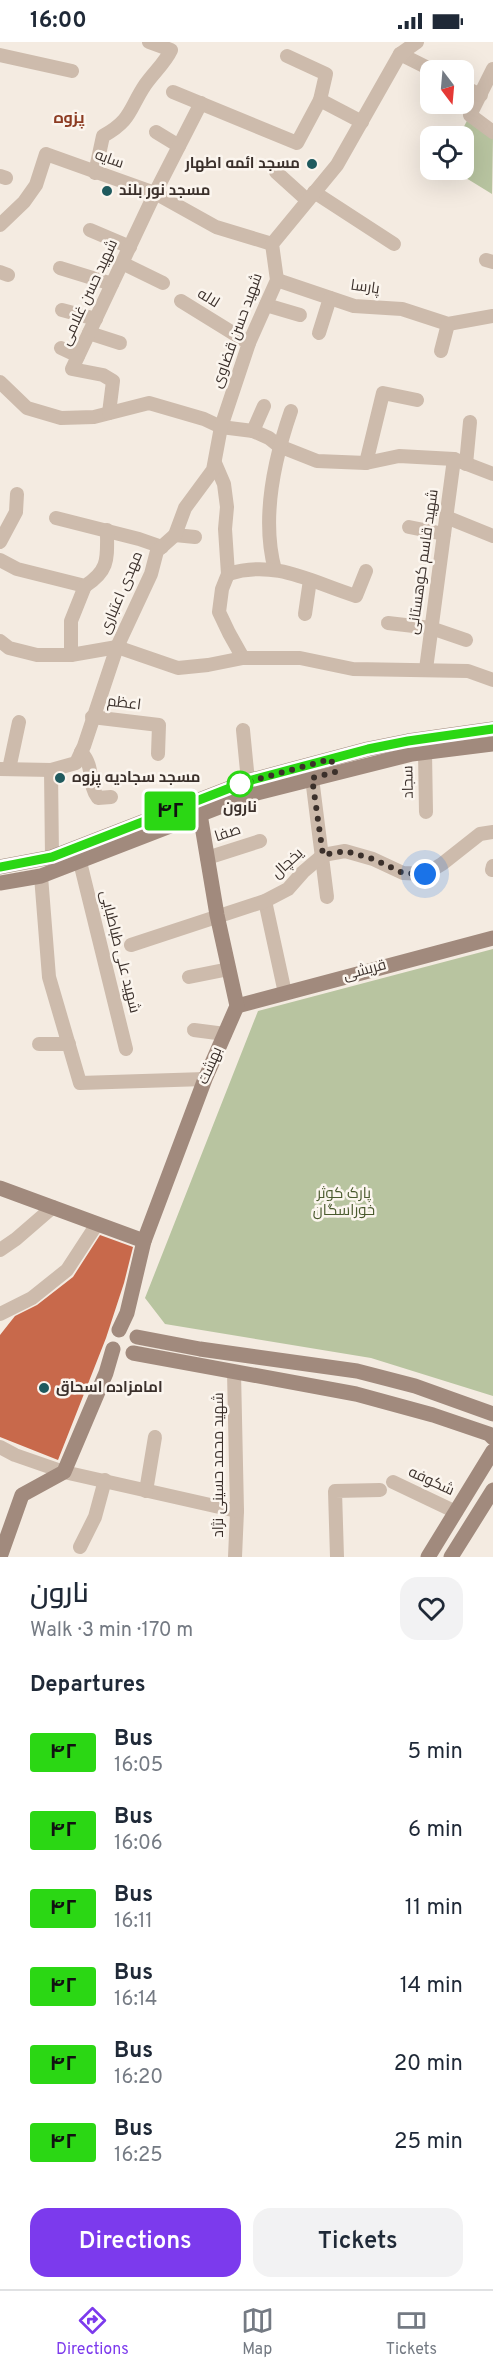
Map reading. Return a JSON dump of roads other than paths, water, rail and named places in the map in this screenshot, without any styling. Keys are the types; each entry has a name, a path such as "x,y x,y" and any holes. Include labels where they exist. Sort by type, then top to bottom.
{"street":[{"path":"95,173 103,136 118,128 129,116 144,86 166,60 171,50 148,42"},
{"path":"273,244 338,165 400,54 417,42"},
{"path":"400,54 420,64"},
{"path":"0,55 72,71"},
{"path":"173,92 297,143 320,100 326,74 287,56"},
{"path":"493,69 470,115 493,132"},
{"path":"474,92 481,95"},
{"path":"320,100 362,122"},
{"name":"شهید حسن غلامی","path":"109,413 113,381 103,375 72,369 155,193 201,103"},
{"path":"156,132 179,146"},
{"name":"سایه","path":"0,225 24,202 36,185 46,154 155,193 216,227 273,244"},
{"path":"276,172 311,196 394,244"},
{"path":"90,230 129,247"},
{"name":"شهید حسن قضاوی","path":"221,427 249,343 278,280 273,244"},
{"path":"122,263 163,283"},
{"path":"60,268 112,284"},
{"name":"پارسا","path":"278,280 354,306 402,309 448,324"},
{"path":"319,333 330,298"},
{"name":"لاله","path":"181,301 249,343"},
{"path":"266,305 300,315"},
{"path":"62,310 96,319"},
{"path":"441,351 448,324 493,316"},
{"path":"89,333 120,343"},
{"path":"61,348 78,356"},
{"path":"0,382 27,408 61,418 94,417 149,403 204,419 221,427 253,431 269,438 279,446 317,461 366,463 399,456 460,461 493,474"},
{"path":"366,463 382,393 417,400"},
{"path":"253,431 264,406"},
{"path":"275,570 270,540 272,487 279,446 291,411"},
{"name":"شهید قاسم کوهستانی","path":"426,669 446,517 470,422"},
{"name":"مهدی اعتباری","path":"81,752 117,647 151,574 157,551 174,535 186,508 207,480 215,463 221,427"},
{"path":"215,463 224,484 227,507 225,529 228,574 222,589 219,612 243,658"},
{"path":"0,542 16,512 17,494"},
{"path":"446,517 493,536"},
{"path":"56,518 107,530 162,547"},
{"path":"409,527 444,534"},
{"path":"71,655 71,621 85,585 99,577 106,564 107,530"},
{"path":"174,535 195,537"},
{"path":"0,560 17,569 85,585"},
{"path":"228,574 247,568 275,570 292,573 356,596 366,571"},
{"path":"305,614 310,580"},
{"path":"387,623 431,628 466,640"},
{"path":"0,641 9,648 37,655 71,655 117,647 178,668 243,658 300,658 353,669 468,671 493,680"},
{"name":"اعظم","path":"92,717 159,725 158,754"},
{"path":"19,722 5,769 51,771 76,763 81,752 90,762 92,789 99,798 111,797"},
{"path":"0,882 41,876 253,794 312,778 333,766 408,741 493,729"},
{"path":"243,730 248,781"},
{"path":"0,867 52,857 248,781 425,752 493,744"},
{"name":"سجاد","path":"425,752 426,812"},
{"path":"51,771 52,857"},
{"path":"312,778 327,897"},
{"path":"200,814 217,915 237,1006"},
{"name":"یخچال","path":"131,945 265,901 288,890 303,872 323,855 345,851 373,859 403,873 425,874 442,864 480,834 493,832"},
{"name":"صفا","path":"207,858 260,841"},
{"name":"شهید علی طباطبایی","path":"80,862 126,1049"},
{"path":"41,876 49,977 80,1083 205,1078"},
{"path":"265,901 285,993"},
{"name":"قریشی","path":"237,1006 493,938"},
{"path":"189,977 229,969"},
{"name":"بهشت","path":"129,1333 127,1312 144,1241 205,1078 237,1006"},
{"path":"194,1030 225,1034"},
{"path":"39,1044 69,1044"},
{"path":"0,1188 144,1241"},
{"path":"0,1250 53,1207"},
{"path":"0,1314 32,1298 67,1270 98,1224"},
{"path":"0,1557 22,1495 64,1472 106,1373 122,1352 138,1346 129,1333"},
{"path":"493,1414 415,1386 357,1371 200,1349 129,1333 111,1341 122,1352 356,1394 433,1415 489,1434 493,1438"},
{"path":"356,1394 357,1371"},
{"name":"شهید محمد حسینی نژاد","path":"234,1372 237,1511 235,1557"},
{"path":"146,1491 155,1437"},
{"path":"0,1447 15,1455 64,1472 237,1511"},
{"path":"428,1557 493,1451"},
{"path":"80,1547 95,1517 105,1480"},
{"name":"شکوفه","path":"393,1482 456,1512"},
{"path":"337,1557 334,1491 380,1490"},
{"path":"451,1557 493,1490"}],"place":[{"name":"مسجد ائمه اطهار","path":"312,164"},
{"name":"مسجد نور بلند","path":"107,191"},
{"name":"مسجد سجادیه پزوه","path":"60,778"},
{"name":"نارون","path":"240,784"},
{"name":"امامزاده اسحاق","path":"44,1388"}],"district":[{"name":"پزوه","path":"69,119"}],"park label":[{"name":"پارک کوثر خوراسگان","path":"344,1202"}]}
